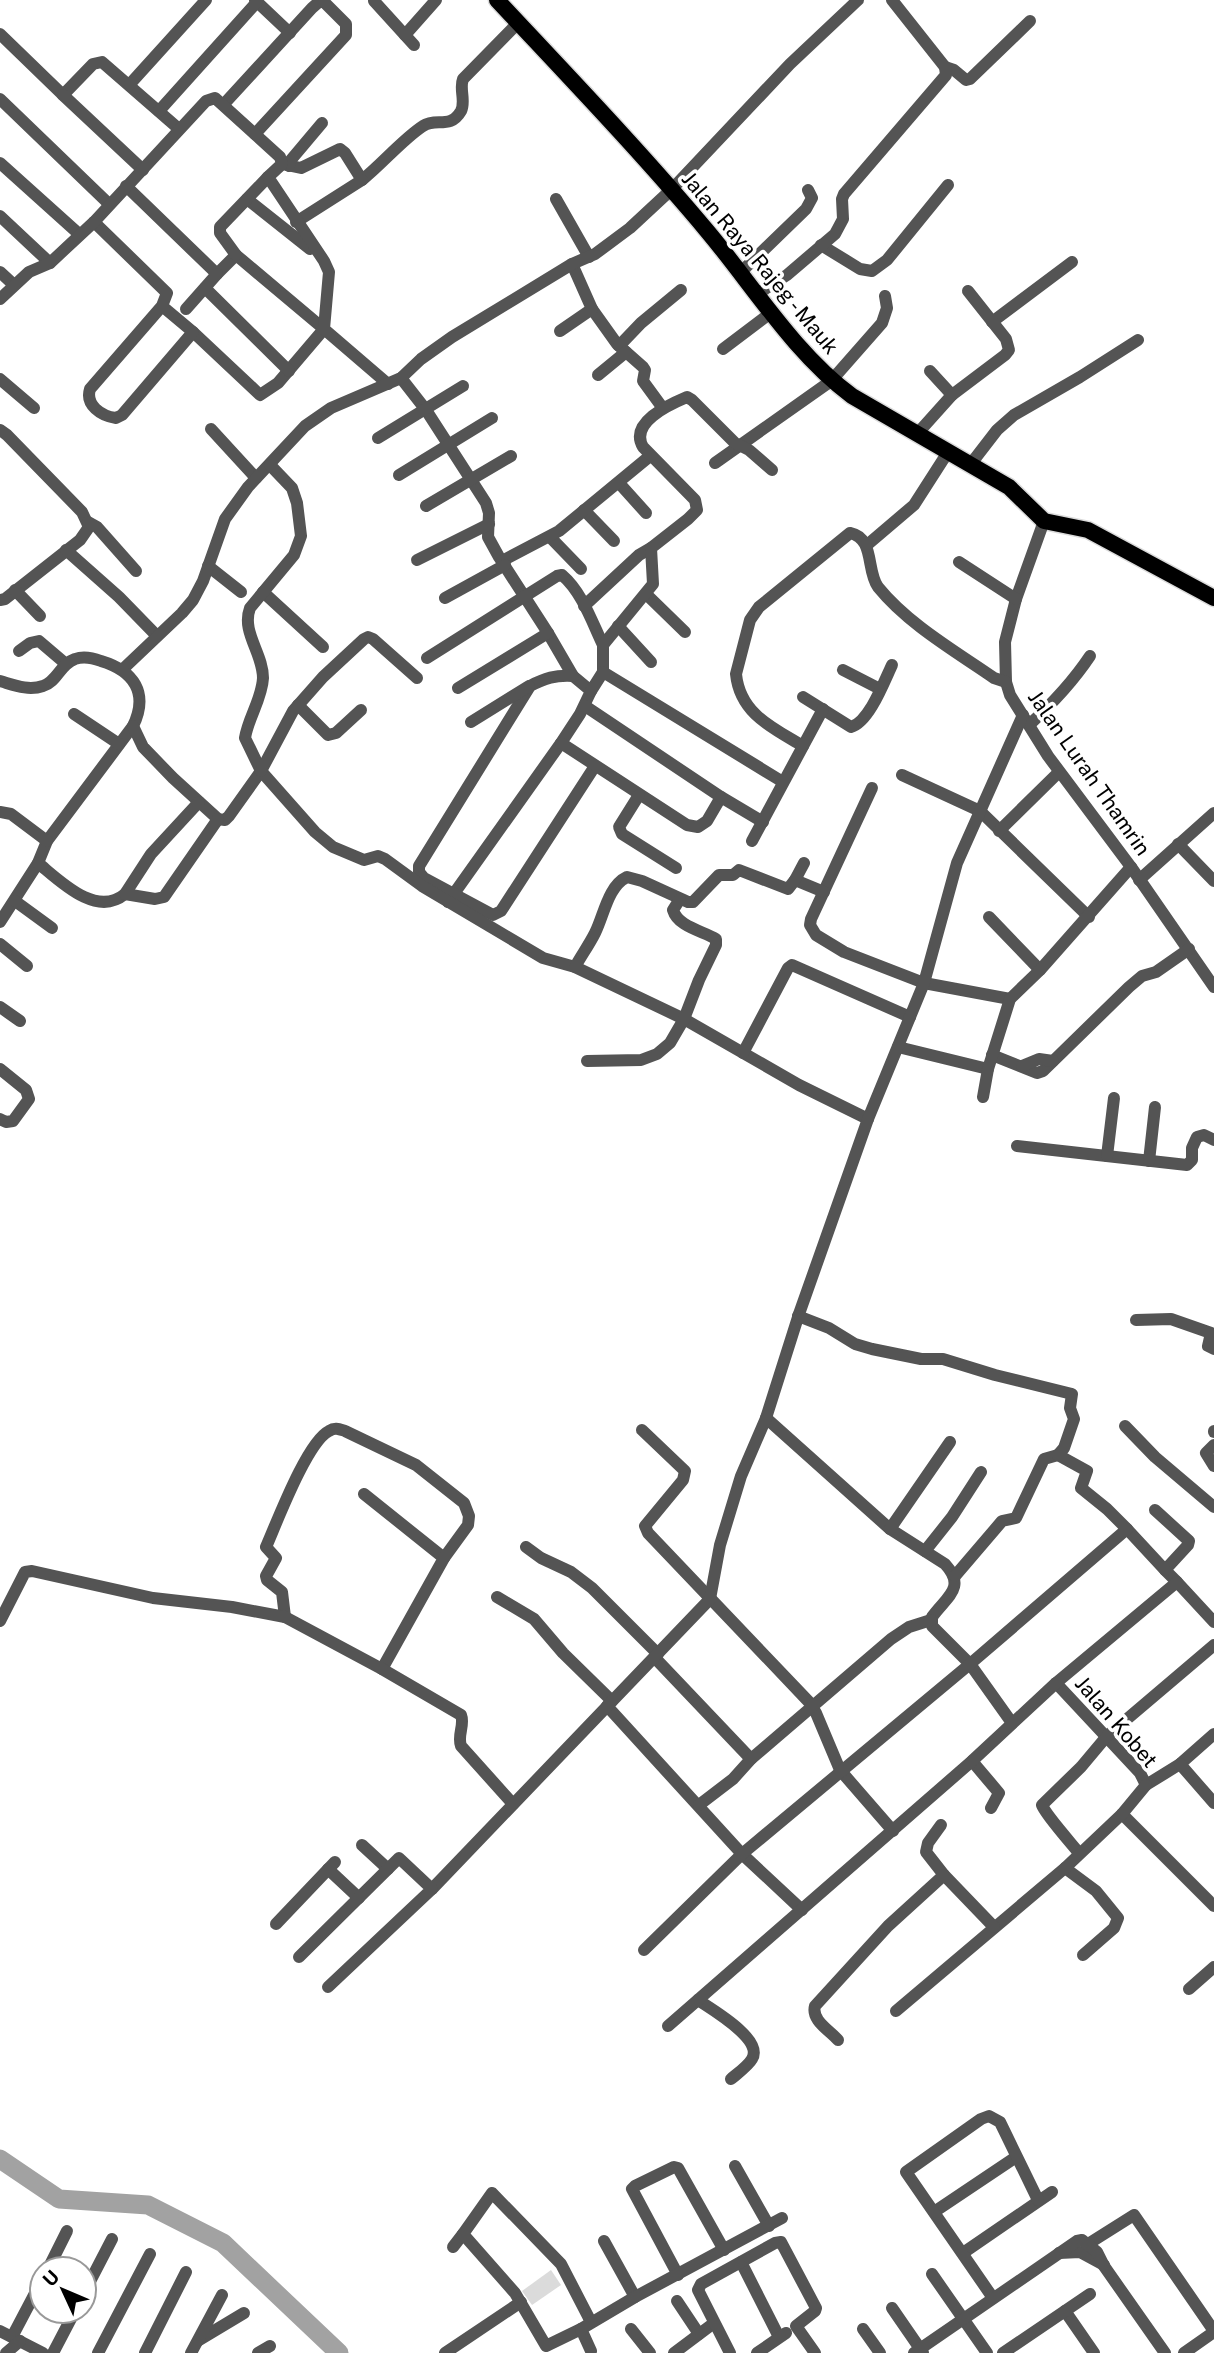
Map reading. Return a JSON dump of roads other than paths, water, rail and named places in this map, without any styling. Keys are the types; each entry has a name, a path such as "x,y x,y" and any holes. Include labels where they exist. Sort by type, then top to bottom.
{"main road":[{"name":"Jalan Raya Rajeg - Mauk","path":"497,0 571,76 672,189 831,381 852,396 1009,487 1044,521"},
{"path":"1044,521 1088,530 1212,594"}],"street":[{"path":"130,84 206,0"},
{"path":"374,1 410,40 436,0"},
{"path":"123,669 193,600 225,519 256,478 305,426 331,408 401,378 421,359 453,337 572,264 589,257 630,228 672,189 790,64 858,0"},
{"path":"757,294 787,275 830,239 843,219 844,194 946,75 945,67 892,0"},
{"path":"159,111 256,1 290,33"},
{"path":"224,104 321,1 343,21 347,29 346,35 255,134"},
{"path":"945,67 954,70 966,80 970,79 1030,21"},
{"path":"296,222 362,180 424,125 449,122 460,112 463,103 463,79 518,23"},
{"path":"0,35 143,170"},
{"path":"63,95 93,64 107,64 179,129"},
{"path":"0,299 29,272 50,263 94,222 211,98 224,104 286,165 296,168 307,166 340,149 345,152 362,180"},
{"path":"0,99 109,204"},
{"path":"322,123 290,161 268,177 227,218 219,230 236,255 388,384"},
{"path":"0,163 79,234"},
{"path":"268,177 318,255"},
{"path":"821,245 860,269 872,271 887,260 948,185"},
{"path":"126,186 218,274"},
{"path":"740,273 806,209 811,198 808,190"},
{"path":"94,222 165,300 182,314 193,332 260,395 278,383 324,329 329,272 318,255 247,199"},
{"path":"555,199 589,257"},
{"path":"0,216 50,263"},
{"path":"182,314 236,255"},
{"path":"992,322 1072,262"},
{"path":"572,264 592,309 623,349 643,367 643,381 662,407"},
{"path":"0,272 14,285"},
{"path":"205,288 289,370"},
{"path":"598,375 623,349 641,323 681,290"},
{"path":"917,434 952,395 1009,350 1006,339 968,291"},
{"path":"715,464 739,444 831,381 882,323 887,309 885,296"},
{"path":"165,300 93,383 88,398 94,407 111,418 122,415 193,332"},
{"path":"560,331 592,309"},
{"path":"723,349 772,312"},
{"path":"970,465 997,430 1014,415 1138,340"},
{"path":"930,371 952,395"},
{"path":"401,378 426,410 486,503 489,513 488,537 573,676 591,691"},
{"path":"0,379 34,408"},
{"path":"378,438 463,386"},
{"path":"584,606 644,551 688,519 697,508 695,500 650,456 639,440 641,428 662,407 687,397 772,470"},
{"path":"399,475 492,418"},
{"path":"211,429 256,478"},
{"path":"0,430 8,435 82,512 89,527 85,536 5,599 0,600"},
{"path":"867,545 914,505 948,453"},
{"path":"426,506 511,456"},
{"path":"445,598 550,537 650,456"},
{"path":"270,465 292,488 297,503 301,536 294,555 250,608 246,617 259,656 262,679 244,738 261,771 314,832 332,847 364,860 378,856 422,886 494,915 501,911 595,766"},
{"path":"619,483 646,513"},
{"path":"584,510 614,541"},
{"name":"Jalan Lurah Thamrin","path":"1044,521 1016,599 1005,642 1006,681 1010,695 1059,772 1131,867 1214,987"},
{"path":"88,522 97,527 136,571"},
{"path":"417,561 489,524"},
{"path":"803,746 752,714 736,674 750,621 759,607 850,533 867,545 875,581 880,589 919,627 994,678 1006,681"},
{"path":"550,537 581,569"},
{"path":"603,645 646,594 654,580 651,548"},
{"path":"66,550 119,597 157,636"},
{"path":"959,562 1016,599"},
{"path":"208,566 241,592"},
{"path":"427,658 562,575 584,606 603,645 603,672 585,706 451,898"},
{"path":"15,590 40,616"},
{"path":"263,592 323,647"},
{"path":"646,594 685,632"},
{"path":"618,626 651,663"},
{"path":"458,688 548,633"},
{"path":"133,726 143,747 200,802 218,818 225,820 261,771 277,737 299,705 323,677 368,637 417,678"},
{"path":"19,651 30,643 40,641 66,664"},
{"path":"328,1987 432,1889 709,1599 720,1545 741,1476 766,1418 798,1316 868,1119 924,983 957,863 1026,720 1056,701 1090,656"},
{"path":"0,681 25,688 42,687 51,683 72,659 88,657 123,669 140,695 139,715 133,726 47,841 38,863 0,922"},
{"path":"803,697 851,727 856,726 865,718 892,665"},
{"path":"843,670 880,690"},
{"path":"603,672 783,782"},
{"path":"471,722 545,678 573,676"},
{"path":"530,686 419,866 419,872 451,898 543,958 575,967 684,1018 743,1053 868,1119"},
{"path":"299,705 328,735 336,733 361,710"},
{"path":"585,706 720,797 763,821"},
{"path":"752,841 823,709"},
{"path":"74,714 119,744"},
{"path":"561,743 687,825 698,827 707,821 720,797"},
{"path":"999,831 1059,772"},
{"path":"902,775 980,811 1089,917"},
{"path":"872,788 810,925 816,934 844,952 924,983 1010,999"},
{"path":"639,795 622,822 622,834 676,868"},
{"path":"38,863 85,898 104,901 119,898 125,894 151,854 200,802"},
{"path":"0,812 11,814 47,841"},
{"path":"1139,880 1214,813"},
{"path":"125,894 155,899 164,897 218,818"},
{"path":"1178,845 1214,881"},
{"path":"575,967 595,933 610,895 620,880 628,877 642,881 680,899 693,902 719,875 733,875 739,870 785,889 795,880 804,863"},
{"path":"983,1097 988,1069 1010,999 1089,917 1131,867"},
{"path":"795,880 824,892"},
{"path":"587,1061 641,1060 657,1054 670,1043 684,1018 716,944 716,939 675,917 673,910 680,899"},
{"path":"15,901 52,928"},
{"path":"989,917 1040,970"},
{"path":"0,944 27,966"},
{"path":"992,1055 1022,1066 1038,1059 1053,1061 1143,976 1156,972 1189,948"},
{"path":"743,1053 792,965 910,1017"},
{"path":"0,1007 20,1021"},
{"path":"898,1047 988,1069"},
{"path":"0,1069 26,1090 29,1099 13,1121 0,1119"},
{"path":"1107,1156 1114,1098"},
{"path":"1149,1161 1155,1107"},
{"path":"1017,1146 1186,1165 1192,1160 1192,1149 1197,1137 1204,1135 1214,1140"},
{"path":"798,1316 829,1328 855,1344 872,1349 921,1359 943,1359 1072,1394 1070,1408 1074,1419 1064,1448 1058,1455 1044,1458 1016,1518 1002,1521 955,1576 953,1592 931,1620 932,1626 970,1664 1012,1723"},
{"path":"1136,1320 1171,1319 1211,1333 1208,1346 1214,1349"},
{"path":"766,1418 890,1529 945,1563 955,1576"},
{"path":"1125,1426 1155,1457 1214,1507"},
{"path":"285,1617 282,1592 267,1580 266,1576 276,1558 266,1547 303,1466 321,1438 331,1429 337,1428 405,1459 464,1503 470,1521 444,1558 382,1669"},
{"path":"642,1430 685,1471 683,1480 645,1526 648,1533 801,1692 813,1708 840,1770 892,1831"},
{"path":"890,1529 950,1441"},
{"path":"1214,1445 1206,1453 1214,1466"},
{"path":"1058,1455 1087,1471 1078,1493 1107,1509 1214,1622"},
{"path":"925,1550 952,1517 981,1472"},
{"path":"364,1494 444,1558"},
{"path":"1156,1510 1189,1541 1165,1570"},
{"path":"644,1950 742,1854 1127,1530"},
{"path":"526,1547 592,1588 751,1759"},
{"path":"0,1621 19,1580 25,1572 32,1571 153,1598 232,1607 285,1617 461,1714 461,1746 513,1804"},
{"path":"668,2026 972,1761 1056,1683 1177,1583"},
{"path":"497,1597 534,1619 742,1854 802,1910"},
{"path":"699,1805 733,1779 751,1759 891,1639 909,1627 931,1620"},
{"path":"1079,1853 1043,1810 1042,1805 1081,1767 1107,1736 1214,1645"},
{"name":"Jalan Kobet","path":"1056,1683 1140,1773 1146,1785 1180,1764 1214,1734"},
{"path":"972,1761 999,1794 991,1808"},
{"path":"1180,1764 1214,1803"},
{"path":"896,2011 1065,1868 1122,1814 1146,1785"},
{"path":"1122,1814 1214,1906"},
{"path":"941,1825 928,1843 926,1852 944,1875 994,1927"},
{"path":"362,1845 388,1869"},
{"path":"299,1957 399,1858 432,1889"},
{"path":"276,1924 331,1866 359,1898"},
{"path":"1065,1868 1096,1891 1118,1918 1114,1928 1083,1955"},
{"path":"838,2039 815,2017 815,2006 888,1926 944,1875"},
{"path":"1189,1989 1214,1966"},
{"path":"698,2000 738,2027 752,2046 752,2059 732,2079"},
{"path":"993,2298 906,2172 989,2116 1000,2122 1038,2200"},
{"path":"934,2212 1016,2157"},
{"path":"735,2166 768,2226"},
{"path":"678,2275 632,2189 635,2186 674,2167 678,2168 724,2250"},
{"path":"963,2253 1052,2192"},
{"path":"453,2247 492,2193 561,2264 586,2325 591,2352"},
{"path":"1088,2244 1133,2215 1214,2332 1184,2353"},
{"path":"463,2234 515,2293 541,2349 782,2218"},
{"path":"55,2255 67,2231"},
{"path":"98,2266 112,2239"},
{"path":"892,2308 919,2352 963,2318 1058,2253 1082,2240 1097,2252 1165,2353"},
{"path":"604,2241 635,2297"},
{"path":"730,2353 698,2290 701,2284 781,2242 816,2308 796,2326 757,2353"},
{"path":"1058,2253 1080,2252 1104,2266"},
{"path":"98,2353 150,2254"},
{"path":"741,2262 779,2337"},
{"path":"145,2353 186,2272"},
{"path":"932,2274 987,2353"},
{"path":"1003,2353 1090,2294"},
{"path":"220,2298 240,2315 194,2347 220,2298"},
{"path":"677,2301 699,2334"},
{"path":"446,2353 521,2302"},
{"path":"6,2353 11,2336 28,2305"},
{"path":"1065,2311 1094,2353"},
{"path":"674,2353 714,2323"},
{"path":"53,2353 68,2325"},
{"path":"796,2326 815,2353"},
{"path":"631,2329 650,2353"},
{"path":"863,2329 880,2353"},
{"path":"11,2336 43,2353"}],"waterway":[{"path":"0,2159 59,2199 148,2205 223,2243 339,2353"}]}
